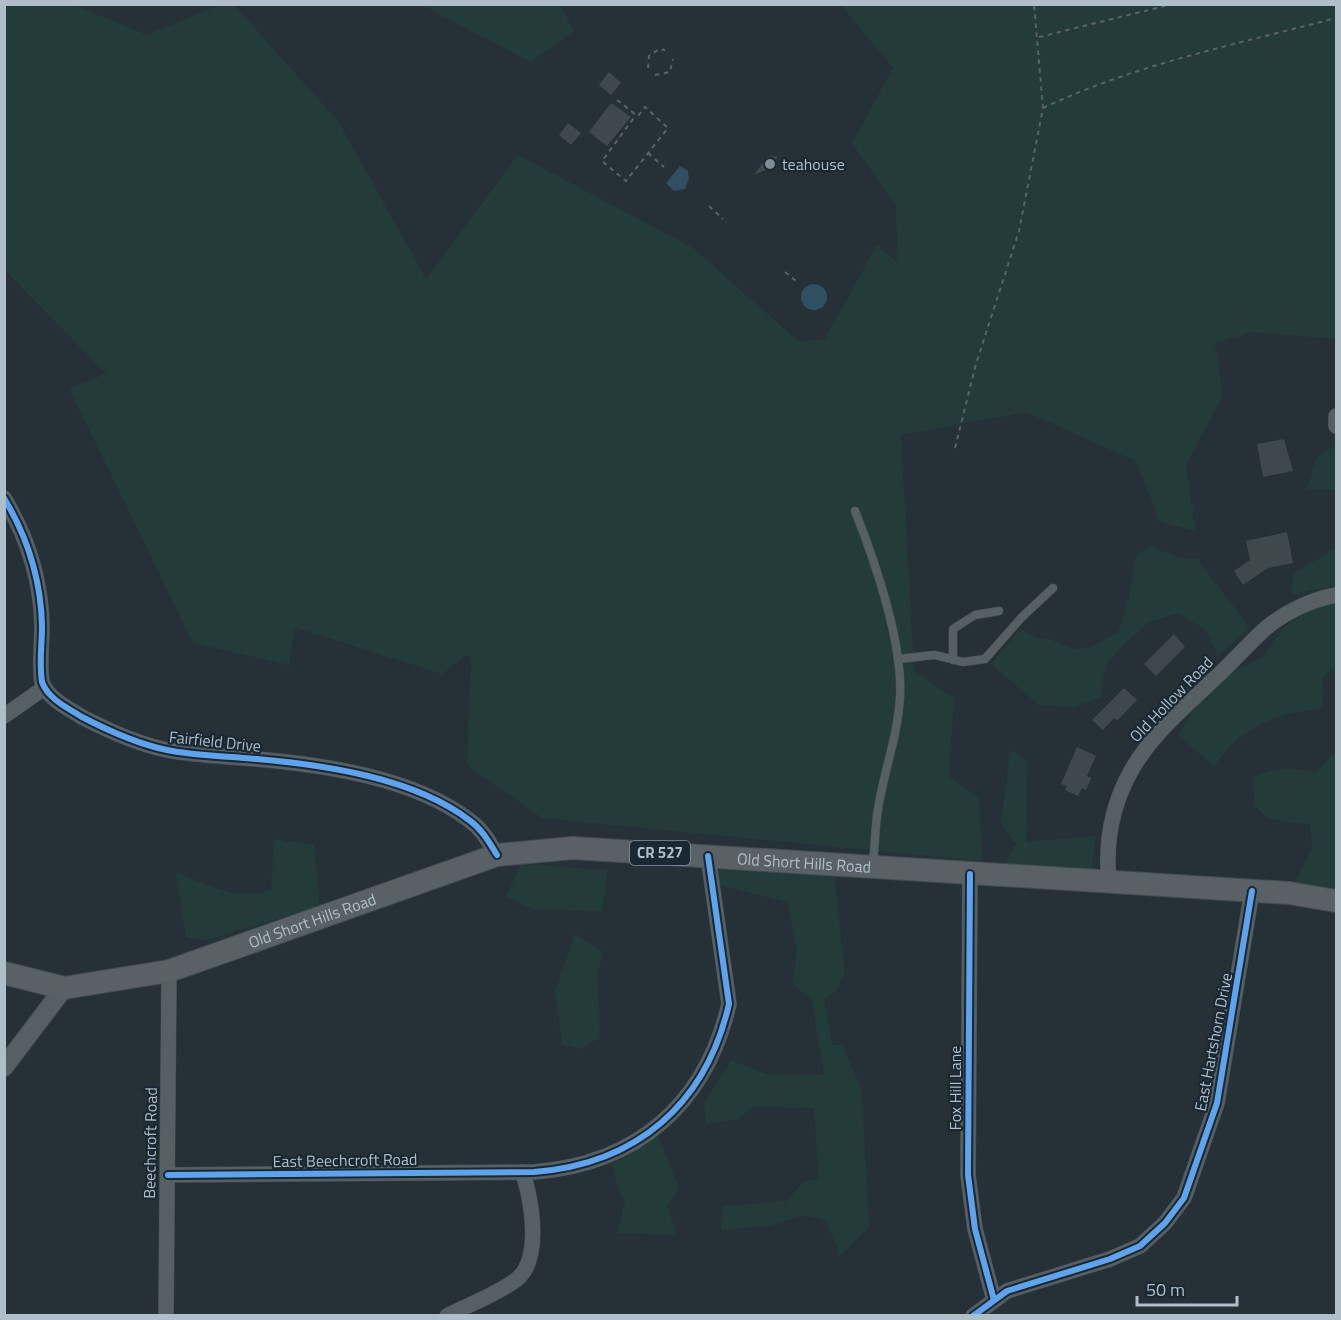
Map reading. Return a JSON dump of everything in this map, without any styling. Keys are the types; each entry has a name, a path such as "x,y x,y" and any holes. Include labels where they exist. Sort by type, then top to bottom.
{"main road":[{"name":"Old Short Hills Road","path":"4,973 64,988 169,970 497,855 573,848 1288,893 1336,901"}],"street":[{"path":"1336,416 1336,426"},
{"path":"4,498 18,520 35,567 41,610 40,664 44,688 4,716"},
{"name":"Old Hollow Road","path":"1108,882 1108,846 1116,807 1131,771 1154,738 1267,627 1298,608 1323,597 1336,595"},
{"name":"Fairfield Drive","path":"44,688 66,707 115,733 147,745 190,754 259,759 344,771 398,785 469,819 486,837 497,855"},
{"name":"East Beechcroft Road","path":"168,1175 522,1172 580,1166 638,1141 677,1108 709,1064 729,1004 708,856"},
{"name":"Fox Hill Lane","path":"970,874 969,1175 975,1228 994,1300"},
{"name":"East Hartshorn Drive","path":"973,1316 1007,1291 1110,1259 1140,1246 1165,1223 1184,1198 1217,1103 1252,891"},
{"name":"Beechcroft Road","path":"166,1316 169,970"},
{"path":"4,1067 64,988"},
{"path":"447,1316 519,1278 528,1256 533,1221 531,1197 522,1172"}],"lane":[{"path":"855,511 874,559 898,659 900,696 896,735 878,808 873,868"},
{"path":"898,659 935,655 963,662 985,659 1022,617 1053,588"},
{"path":"953,660 953,629 975,615 999,611"}],"path":[{"path":"955,448 976,364 1019,231 1043,108 1034,4"},
{"path":"1038,37 1173,4"},
{"path":"1043,108 1083,89 1127,75 1336,18"},
{"path":"648,68 649,56 659,49 665,50"},
{"path":"655,75 670,72 673,59"},
{"path":"617,100 636,115"},
{"path":"645,107 668,128 648,153 626,181 602,161 636,115 638,116 645,107"},
{"path":"648,153 663,167"},
{"path":"709,206 723,219"},
{"path":"785,272 796,281"}],"green space":[{"path":"5,5 74,5 147,35 219,5 234,5 338,121 426,279 518,155 693,248 798,341 825,339 877,245 897,262 896,206 852,143 893,68 841,5 1336,5 1336,339 1252,332 1215,343 1223,395 1186,466 1196,531 1160,522 1136,461 1026,412 901,435 914,671 954,698 949,777 979,797 982,861 542,818 467,765 471,660 467,654 442,674 294,627 289,665 193,643 69,388 106,374 5,270"},
{"path":"422,5 560,5 574,31 531,62"},
{"path":"1334,446 1336,447 1336,490 1307,489 1316,459"},
{"path":"1152,547 1180,558 1197,559 1250,628 1218,656 1206,630 1178,613 1149,622 1125,643 1105,666 1100,698 1074,707 1039,705 991,664 1021,629 1038,638 1052,640 1074,649 1091,647 1118,632 1127,606 1137,553"},
{"path":"1336,548 1336,585 1291,595 1293,574"},
{"path":"1336,600 1336,666 1322,678 1323,709 1290,714 1261,724 1236,741 1214,766 1178,735 1199,703 1234,671 1263,657 1283,628 1320,603"},
{"path":"1010,750 1027,761 1026,842 1096,836 1091,872 1002,869 1016,844 1001,824"},
{"path":"1336,752 1336,890 1294,884 1312,848 1310,825 1267,818 1255,806 1253,777 1269,771 1284,769 1316,772"},
{"path":"274,839 314,845 320,907 205,940 186,937 176,872 235,893 259,893 271,890"},
{"path":"715,862 834,874 845,972 836,992 824,999 832,1045 843,1045 862,1093 869,1227 841,1255 826,1221 803,1215 769,1226 721,1230 723,1206 787,1201 803,1182 819,1179 814,1108 755,1107 737,1119 706,1124 704,1103 731,1060 765,1074 824,1075 812,1000 793,984 797,949 787,902 719,885"},
{"path":"521,864 608,870 602,911 532,909 506,896"},
{"path":"575,934 603,952 597,975 600,1038 580,1049 562,1045 555,991"},
{"path":"658,1136 679,1188 667,1206 677,1235 617,1233 625,1202 618,1188 612,1164"}],"water":[{"path":"680,166 688,171 689,179 685,189 674,191 666,183"},
{"path":"814,284 823,288 827,297 823,306 814,310 805,306 801,297 805,288"}],"building":[{"path":"609,72 621,83 611,95 599,85"},
{"path":"611,103 631,117 607,146 589,132"},
{"path":"568,123 581,133 571,145 559,135"},
{"path":"777,156 774,166 754,175 767,157"},
{"path":"1284,439 1293,471 1263,477 1257,444"},
{"path":"1287,532 1293,563 1268,568 1243,585 1234,571 1250,560 1246,541"},
{"path":"1174,634 1185,647 1156,676 1144,664"},
{"path":"1124,688 1137,700 1117,721 1114,718 1103,730 1092,720"},
{"path":"1077,747 1096,756 1087,776 1091,778 1086,790 1082,788 1078,796 1065,790 1067,786 1061,784"}],"cycle path":[{"path":"4,498 20,528 36,575 42,626 42,682 59,702 102,727 134,741 167,750 311,765 396,784 447,806 469,820 481,832 497,855"},
{"path":"168,1175 534,1172 571,1167 605,1156 635,1142 662,1122 684,1099 703,1071 718,1040 729,1004 708,856"},
{"path":"970,874 968,1175 975,1229 994,1300"},
{"path":"973,1316 1007,1291 1110,1259 1140,1246 1165,1223 1184,1198 1217,1103 1252,891"}],"place":[{"name":"teahouse","path":"770,164"}]}
